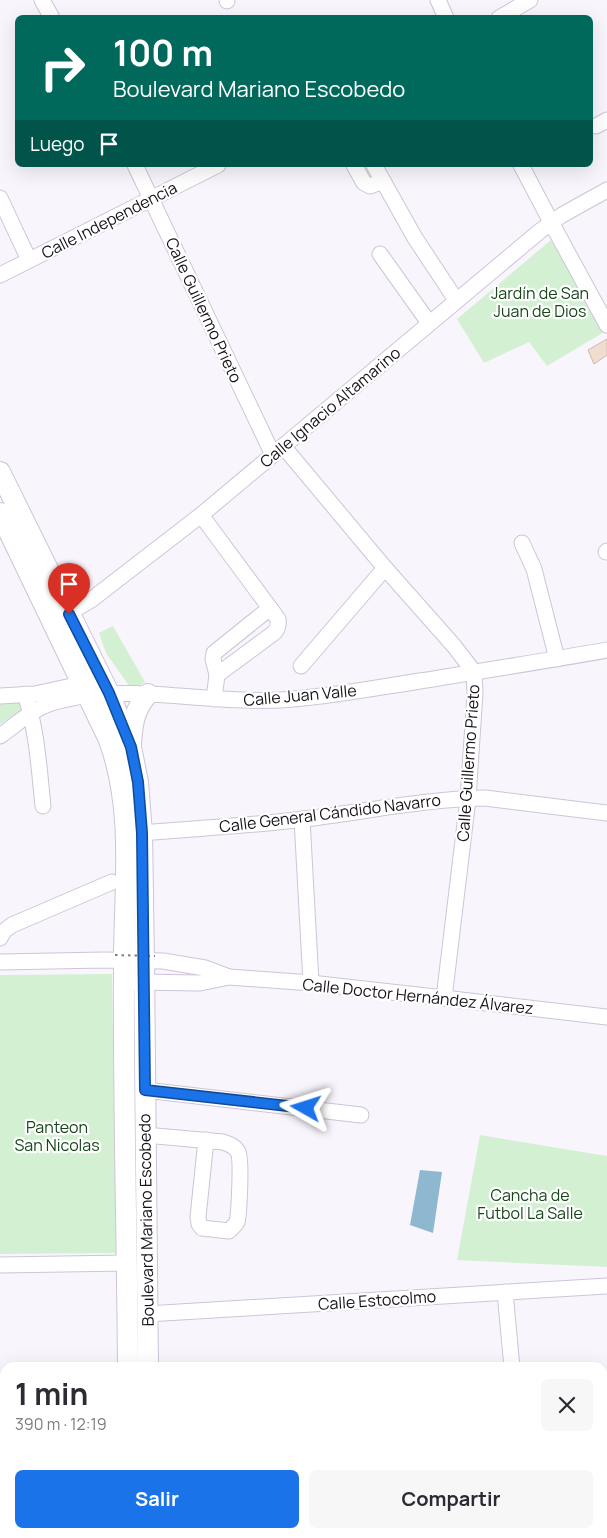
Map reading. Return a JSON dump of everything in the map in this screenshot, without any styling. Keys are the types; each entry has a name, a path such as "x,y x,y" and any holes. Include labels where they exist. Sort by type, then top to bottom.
{"main road":[{"name":"Boulevard Mariano Escobedo","path":"0,472 60,618"},
{"name":"Boulevard Mariano Escobedo","path":"0,513 60,618 95,688 131,747 138,782 149,958 144,982 148,1362"},
{"name":"Boulevard Mariano Escobedo","path":"95,688 116,759 124,800 125,820 126,891 119,957 124,982 128,1362"},
{"path":"131,747 132,728 136,711 148,694"}],"street":[{"path":"42,0 50,15"},
{"path":"438,0 445,15"},
{"path":"505,15 530,0"},
{"name":"Calle Guillermo Prieto","path":"137,167 278,451 385,568 454,646 474,672 475,692 468,799 444,998"},
{"name":"Calle Independencia","path":"0,275 214,167"},
{"path":"355,167 366,185 370,186 383,181"},
{"path":"375,167 415,238 456,300"},
{"path":"522,167 606,320"},
{"name":"Calle Ignacio Altamarino","path":"60,618 91,600 201,515 551,222 607,190"},
{"path":"0,198 29,260"},
{"path":"380,254 429,323"},
{"path":"201,515 278,619 278,628 275,632 217,674"},
{"path":"522,543 534,569 557,659"},
{"path":"301,666 385,568"},
{"path":"214,699 217,674 213,659 214,653 270,608"},
{"name":"Calle Juan Valle","path":"0,736 44,705 95,688 214,699 280,700 335,694 607,650"},
{"path":"0,696 95,688"},
{"path":"25,694 31,713 43,806"},
{"name":"Calle General Cándido Navarro","path":"142,833 302,819 443,800 485,798 607,813"},
{"path":"302,819 311,984"},
{"path":"0,938 4,931 12,925 112,882"},
{"name":"Calle Doctor Hernández Álvarez","path":"0,962 119,957 149,958 217,971 229,977"},
{"name":"Calle Doctor Hernández Álvarez","path":"124,982 200,983 229,977 444,998 607,1018"},
{"path":"145,1090 361,1115"},
{"path":"145,1135 206,1140 223,1142 232,1145 238,1151 241,1169 236,1222 229,1231 202,1228 198,1224 206,1140"},
{"path":"0,1265 127,1263"},
{"name":"Calle Estocolmo","path":"147,1314 607,1286"},
{"path":"505,1292 511,1362"}],"path":[{"path":"119,957 149,958"}],"green space":[{"name":"Jardín de San Juan de Dios","path":"551,240 604,332 547,366 529,342 484,363 457,319"},
{"path":"113,626 145,682 132,690 106,653 99,633"},
{"path":"44,696 0,724 0,699"},
{"name":"Panteon San Nicolas","path":"112,974 116,1253 0,1254 0,975"},
{"name":"Cancha de Futbol La Salle","path":"480,1135 607,1156 607,1267 457,1260"}],"water":[{"path":"420,1170 442,1172 433,1233 410,1225"}],"building":[{"path":"607,339 607,355 594,364 588,350"}],"route":[{"path":"69,614 109,693 131,747 138,782 142,833 145,1090 306,1108"}]}
